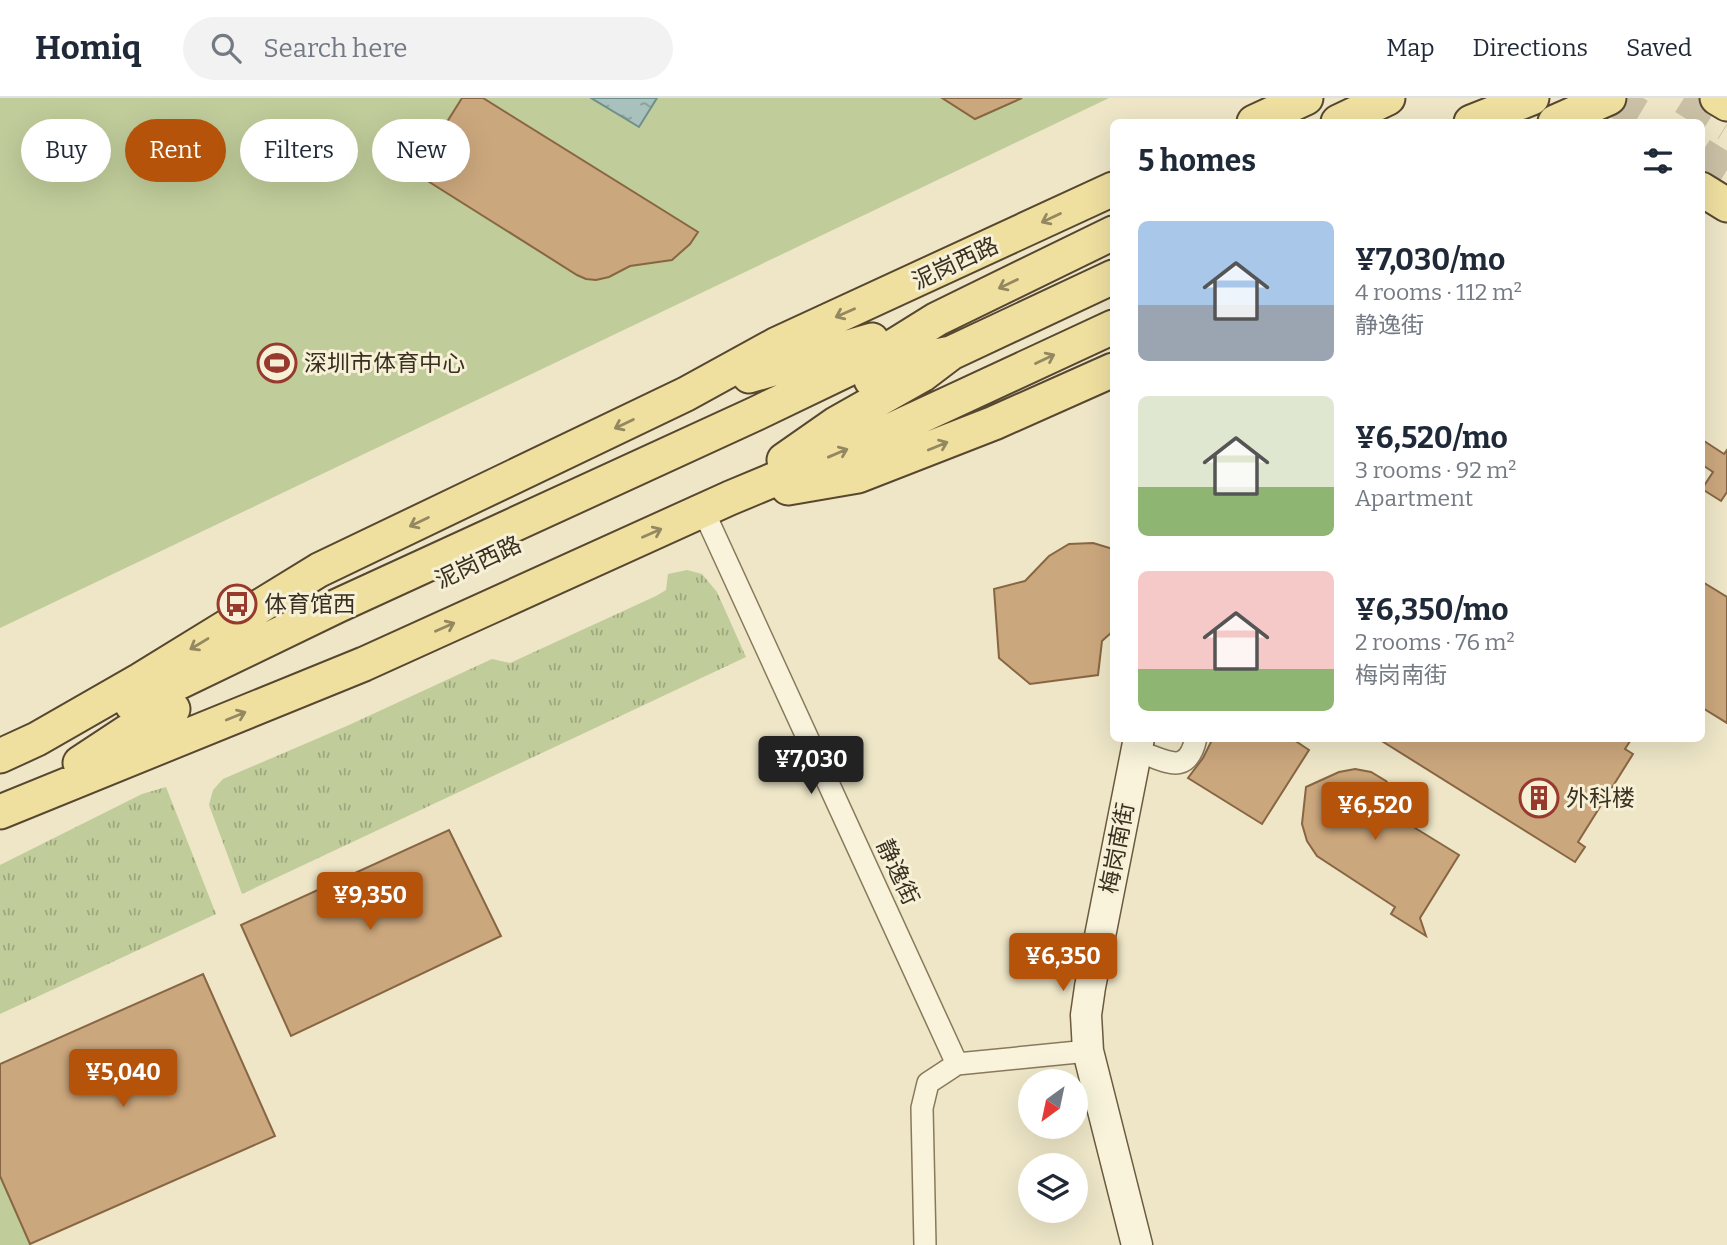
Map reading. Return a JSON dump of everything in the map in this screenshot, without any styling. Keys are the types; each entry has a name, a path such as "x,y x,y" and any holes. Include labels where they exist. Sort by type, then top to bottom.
{"main road":[{"path":"1260,119 1306,98"},
{"path":"1344,119 1388,98"},
{"path":"1480,119 1532,98"},
{"path":"1573,114 1609,98"},
{"path":"1717,98 1727,104"},
{"name":"泥岗西路","path":"37,739 319,570 686,394 777,344 1110,190"},
{"path":"1705,191 1727,205"},
{"name":"泥岗西路","path":"0,756 37,739 145,701 337,607 872,357 937,319 1110,234"},
{"name":"泥岗西路","path":"716,504 837,423 922,375 951,353 1110,278"},
{"name":"泥岗西路","path":"686,394 937,319"},
{"name":"泥岗西路","path":"10,807 364,664 716,504 876,437 1110,328"},
{"name":"泥岗西路","path":"10,807 127,732 212,689 747,436 915,360 951,353"},
{"path":"716,504 858,476 994,423 1110,371"}],"street":[{"name":"静逸街","path":"716,504 957,1064"},
{"path":"1138,745 1180,764 1187,761 1192,754 1195,742"},
{"name":"梅岗南街","path":"1137,1245 1088,1051 1086,1015 1138,745"},
{"path":"925,1245 922,1108 928,1083 957,1064 1088,1051"}],"green space":[{"name":"深圳市体育中心","path":"0,98 1109,98 0,628"},
{"path":"687,570 702,574 717,592 746,657 242,894 209,805 213,790 223,779 492,659 510,663 656,596 666,590 668,574"},
{"path":"166,787 216,914 0,1014 0,865 142,794"},
{"path":"0,1176 30,1244 31,1245 0,1245"}],"water":[{"path":"591,98 657,98 639,127"}],"building":[{"path":"462,98 483,98 698,232 690,244 672,260 630,266 609,277 596,280 577,275 429,182 470,182 470,119 449,119"},
{"path":"942,98 1022,98 975,119"},
{"path":"1705,442 1724,454 1727,450 1727,492 1721,501 1705,491 1705,484 1713,472 1705,467"},
{"path":"1093,543 1110,548 1110,634 1102,641 1098,675 1030,684 999,658 994,589 1025,581 1049,556 1069,544"},
{"path":"1705,583 1727,597 1727,723 1705,709"},
{"path":"1211,742 1297,742 1309,750 1262,824 1188,778"},
{"name":"外科楼","path":"1383,742 1629,742 1625,749 1633,754 1578,842 1585,847 1575,862"},
{"path":"1355,769 1371,772 1386,781 1397,793 1407,823 1459,855 1420,918 1426,936 1391,914 1395,907 1317,856 1307,841 1302,824 1306,787 1339,772"},
{"path":"449,830 501,936 291,1036 241,925"},
{"path":"203,974 275,1136 30,1244 0,1176 0,1064"}],"tunnel":[{"path":"1611,98 1646,119"},
{"path":"1684,98 1727,125"},
{"path":"1705,156 1727,170"}],"place":[{"name":"深圳市体育中心","path":"277,363"},
{"name":"体育馆西","path":"237,604"},
{"name":"外科楼","path":"1539,798"}]}
